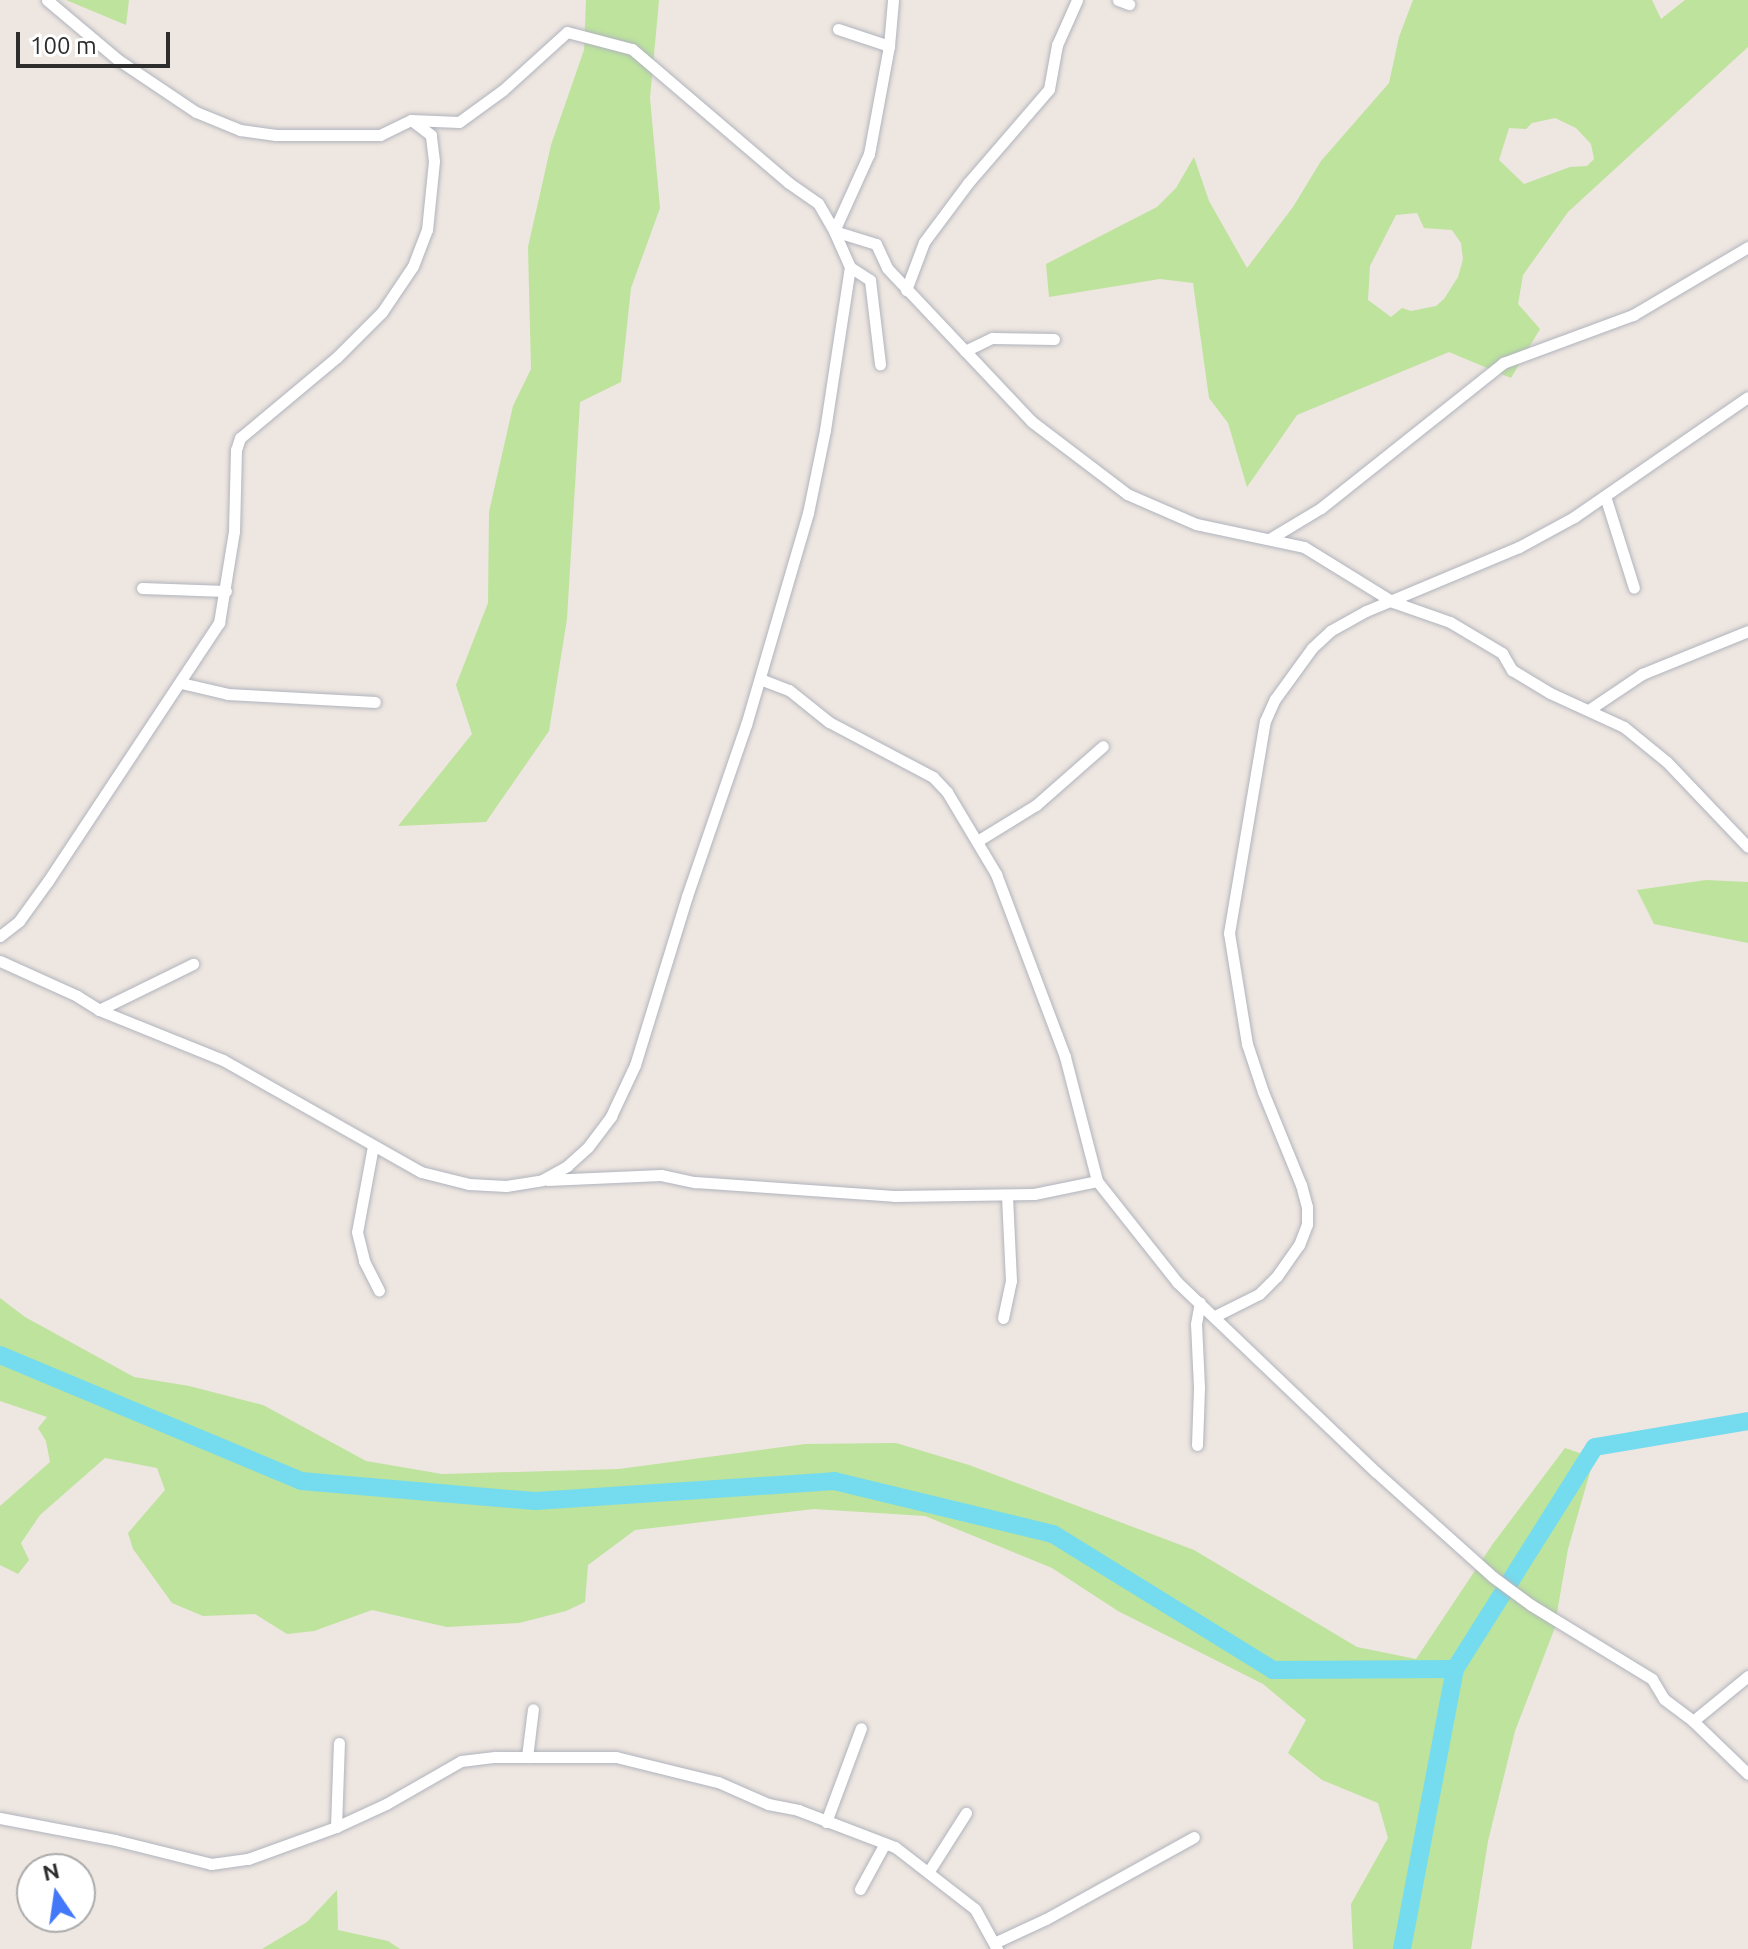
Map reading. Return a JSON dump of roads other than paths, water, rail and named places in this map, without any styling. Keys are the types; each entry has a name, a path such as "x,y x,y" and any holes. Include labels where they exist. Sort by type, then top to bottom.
{"street":[{"path":"47,0 117,59 177,101 240,130 276,135 380,135 411,120 459,122 503,90 567,32 632,49 789,183 818,203 850,267 870,280 880,364"},
{"path":"834,231 869,154 889,46 893,0"},
{"path":"906,290 924,242 968,183 1049,89 1057,45 1077,0"},
{"path":"838,29 889,46"},
{"path":"0,936 19,921 48,881 219,623 234,531 237,444 337,357 382,312 399,290 420,250 431,205 434,161 431,135 411,120"},
{"path":"834,231 876,244 887,268 906,290 1038,428 1127,494 1196,524 1271,538 1326,558 1393,602 1450,622 1502,653 1512,670 1550,693 1624,727 1661,756 1748,847"},
{"path":"1271,538 1321,508 1503,363 1633,315 1748,247"},
{"path":"542,1180 567,1166 588,1147 624,1091 760,679 817,471 850,267"},
{"path":"965,351 992,338 1054,339"},
{"path":"1215,1316 1259,1294 1268,1285 1299,1245 1307,1224 1307,1207 1301,1185 1266,1102 1247,1044 1229,933 1265,721 1275,699 1320,639 1366,611 1519,547 1605,496 1748,397"},
{"path":"1605,496 1634,588"},
{"path":"142,588 226,591"},
{"path":"1590,709 1642,674 1748,631"},
{"path":"760,679 789,690 829,722 942,784 979,840 996,874 1065,1057 1097,1181 1168,1271 1357,1454 1493,1577 1531,1605 1652,1679 1664,1699 1693,1721 1748,1774"},
{"path":"181,683 228,694 375,702"},
{"path":"979,840 1036,805 1103,746"},
{"path":"0,961 77,996 99,1010 223,1060 421,1172 446,1179 506,1186 542,1180 661,1175 695,1182 894,1196 1034,1194 1097,1181"},
{"path":"99,1010 193,964"},
{"path":"373,1146 357,1232 364,1261 379,1290"},
{"path":"1003,1318 1011,1281 1007,1195"},
{"path":"1197,1445 1199,1387 1196,1324 1200,1302"},
{"path":"1693,1721 1748,1676"},
{"path":"527,1757 533,1709"},
{"path":"826,1822 861,1728"},
{"path":"336,1827 339,1743"},
{"path":"0,1818 115,1840 211,1864 248,1859 336,1827 386,1804 461,1761 616,1757 718,1782 768,1804 798,1810 895,1847 975,1909 996,1946 1194,1837"},
{"path":"929,1871 966,1813"},
{"path":"860,1889 884,1845"}],"waterway":[{"path":"0,1355 301,1481 535,1501 834,1481 1053,1534 1273,1670 1455,1669"},
{"path":"1402,1949 1455,1669 1595,1447 1748,1421"}]}
